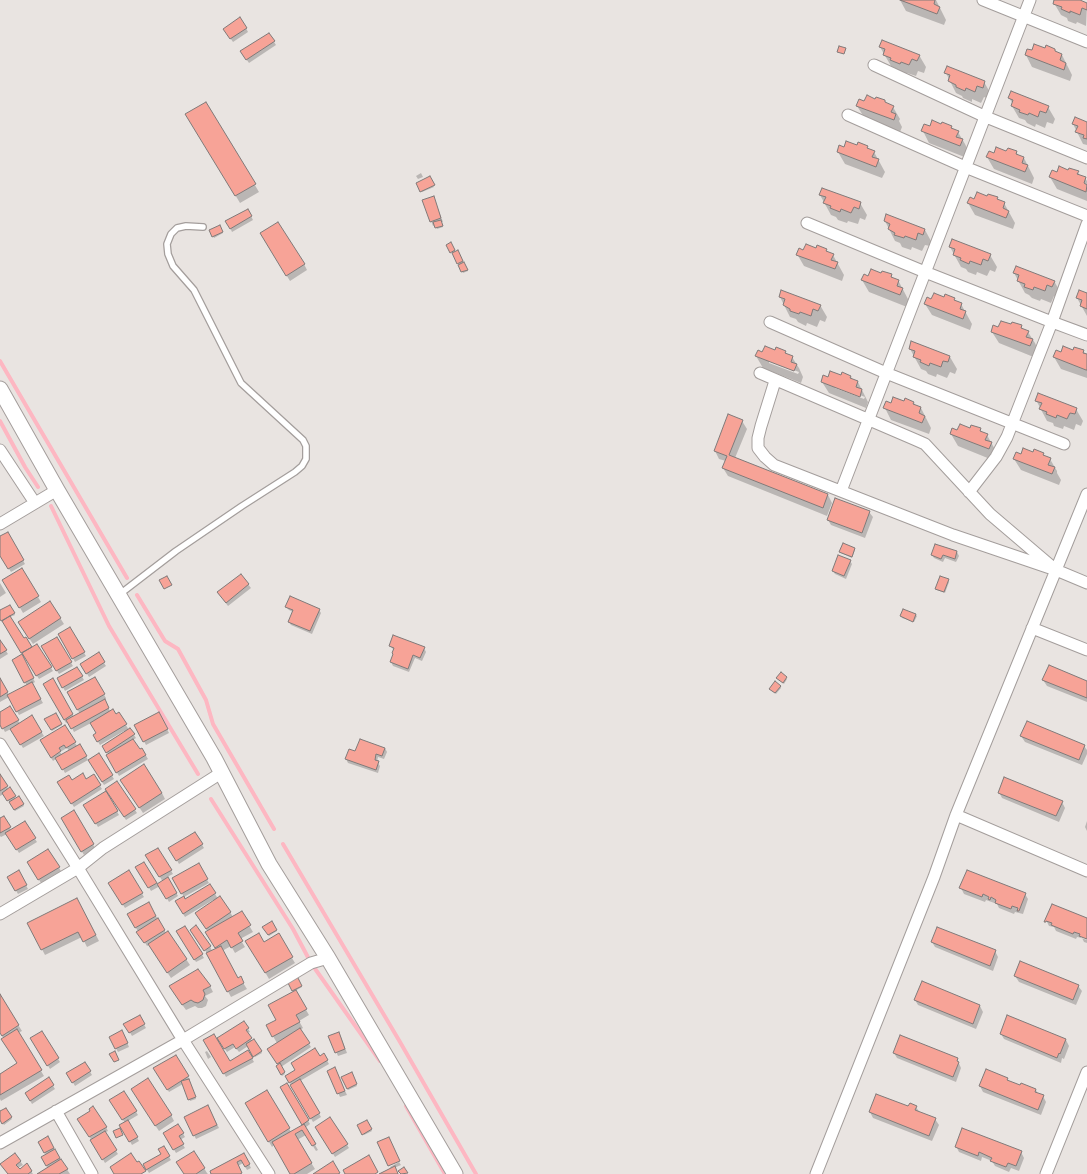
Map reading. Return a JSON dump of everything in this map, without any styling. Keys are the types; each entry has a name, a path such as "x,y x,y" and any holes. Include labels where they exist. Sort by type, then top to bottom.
{"main road":[{"path":"0,389 57,490 214,758 269,864 328,958 455,1174"}],"street":[{"path":"983,0 1087,42"},
{"path":"841,492 1030,0"},
{"path":"874,65 986,116 1087,158"},
{"path":"848,115 965,167 1087,216"},
{"path":"807,223 925,272 1087,335"},
{"path":"969,492 996,458 1007,436 1052,322 1087,224"},
{"path":"770,322 886,373 1064,444"},
{"path":"760,373 924,444 990,514 1056,570"},
{"path":"776,381 758,438 758,448 765,458 774,465 953,536 1056,570 1087,583"},
{"path":"0,450 35,503"},
{"path":"0,524 57,490"},
{"path":"816,1174 934,877 956,815 1087,494"},
{"path":"1032,628 1087,650"},
{"path":"0,744 4,760 78,868 183,1040 269,1174"},
{"path":"0,914 78,868 103,848 221,773"},
{"path":"956,815 1087,871"},
{"path":"0,1143 183,1040 311,963 328,958"},
{"path":"1046,1174 1087,1072"},
{"path":"56,1111 92,1174"}],"lane":[{"path":"118,595 176,551 242,506 296,472 306,459 306,446 303,440 242,384 194,290 173,266 170,260 167,244 171,234 177,228 186,226 203,227"}],"building":[{"path":"900,0 935,0 934,4 940,7 937,14"},
{"path":"1054,0 1080,0 1087,3 1087,10 1082,8 1080,15 1070,11 1070,13 1061,9 1062,7 1053,4"},
{"path":"240,17 247,28 230,39 223,29"},
{"path":"269,33 275,41 246,60 240,51"},
{"path":"882,40 920,55 917,61 912,59 909,65 901,62 900,64 883,55 885,49 879,47"},
{"path":"1034,44 1045,48 1046,45 1062,54 1060,60 1066,63 1064,70 1025,55 1027,49 1032,50"},
{"path":"839,46 846,48 844,54 837,52"},
{"path":"947,66 985,81 983,88 977,86 975,92 966,88 965,91 956,87 956,85 948,81 950,75 944,73"},
{"path":"1011,91 1049,106 1046,113 1040,111 1038,117 1029,113 1028,115 1019,112 1020,110 1011,106 1013,100 1008,98"},
{"path":"867,95 875,99 876,97 885,100 885,102 894,106 891,112 896,114 894,120 856,106 859,99 864,101"},
{"path":"206,102 256,184 235,196 185,114"},
{"path":"1075,117 1087,122 1087,139 1083,138 1084,135 1075,132 1078,126 1072,124"},
{"path":"932,120 941,124 942,122 952,126 951,128 959,131 956,137 963,139 960,146 921,131 924,124 930,126"},
{"path":"846,141 857,145 858,142 875,151 872,157 879,159 876,167 837,152 839,145 844,147"},
{"path":"996,147 1006,151 1008,148 1017,151 1016,154 1024,157 1022,163 1028,165 1025,172 986,157 989,151 994,153"},
{"path":"1059,166 1068,170 1069,168 1079,171 1077,174 1086,177 1084,183 1087,185 1086,192 1049,177 1052,170 1057,172"},
{"path":"430,176 435,185 420,192 416,183"},
{"path":"822,188 861,202 859,209 854,207 851,213 841,209 840,212 830,208 831,206 823,203 826,197 819,195"},
{"path":"977,192 987,196 988,194 998,197 997,199 1005,202 1003,208 1009,211 1006,218 967,203 970,197 974,199"},
{"path":"434,196 441,218 430,222 422,200"},
{"path":"248,209 252,216 230,229 225,221"},
{"path":"886,214 925,229 923,235 918,233 916,240 905,236 904,238 894,235 895,233 888,229 890,224 884,221"},
{"path":"441,220 443,226 435,228 433,222"},
{"path":"278,222 305,264 286,276 260,233"},
{"path":"220,225 223,232 212,237 209,230"},
{"path":"952,239 991,254 988,261 983,259 981,265 970,261 969,264 960,260 961,258 953,255 955,249 949,247"},
{"path":"451,242 455,250 450,253 446,245"},
{"path":"806,244 816,248 817,245 834,254 831,260 838,262 835,269 796,255 799,248 803,250"},
{"path":"458,250 463,261 457,264 452,253"},
{"path":"464,262 468,270 461,272 458,265"},
{"path":"1016,266 1055,281 1052,287 1047,285 1045,291 1034,287 1033,290 1024,287 1025,284 1017,281 1019,275 1013,273"},
{"path":"871,269 881,273 882,271 892,274 891,277 899,280 897,286 903,288 900,295 861,280 864,274 868,276"},
{"path":"781,290 821,305 818,311 813,309 811,316 800,312 799,314 790,311 790,309 783,305 785,299 779,297"},
{"path":"1079,290 1087,293 1087,309 1080,306 1082,300 1076,298"},
{"path":"934,293 944,297 945,294 962,303 960,309 966,311 963,319 924,304 927,297 931,299"},
{"path":"1001,321 1022,325 1021,328 1029,331 1026,337 1033,339 1030,346 991,332 993,325 998,327"},
{"path":"911,341 950,356 948,362 943,361 941,367 930,363 929,366 920,362 921,360 913,357 915,351 909,349"},
{"path":"765,346 775,350 776,347 793,356 791,362 797,364 794,371 755,356 758,350 762,352"},
{"path":"1063,346 1073,350 1074,347 1084,350 1083,353 1087,354 1087,370 1053,357 1056,350 1061,352"},
{"path":"830,371 841,375 842,372 851,376 850,378 858,381 856,387 862,389 860,397 821,382 823,375 828,377"},
{"path":"1038,393 1077,408 1075,414 1070,413 1067,419 1057,415 1056,418 1046,414 1047,412 1039,409 1042,403 1035,401"},
{"path":"893,397 904,401 905,398 914,402 913,404 921,407 919,413 925,416 922,423 883,408 886,401 891,403"},
{"path":"728,414 743,420 729,455 828,494 823,508 722,468 727,456 714,451"},
{"path":"960,424 970,428 971,425 981,428 980,431 988,434 985,440 992,442 989,449 950,434 952,428 957,430"},
{"path":"1023,448 1033,452 1034,449 1051,458 1048,465 1055,467 1052,474 1013,459 1016,452 1021,454"},
{"path":"835,498 870,511 862,533 827,520"},
{"path":"8,532 24,560 8,569 0,556 0,536"},
{"path":"843,543 855,548 852,557 839,552"},
{"path":"935,544 957,551 955,559 943,555 941,559 931,555"},
{"path":"838,555 851,560 844,576 832,571"},
{"path":"22,568 39,596 19,608 2,580"},
{"path":"241,574 249,584 226,603 217,592"},
{"path":"167,576 172,585 164,589 159,580"},
{"path":"940,576 949,579 944,592 935,589"},
{"path":"290,596 320,609 310,631 288,622 293,610 285,607"},
{"path":"50,601 61,618 29,639 18,622"},
{"path":"10,605 15,613 1,621 0,610"},
{"path":"903,609 916,614 913,622 900,616"},
{"path":"10,616 24,638 26,637 32,647 21,653 2,621"},
{"path":"70,627 85,652 72,659 58,634"},
{"path":"393,635 425,647 420,658 413,655 408,669 390,662 394,648 389,646"},
{"path":"57,637 72,662 56,671 41,646"},
{"path":"0,640 7,650 0,654"},
{"path":"37,644 52,667 36,676 22,653"},
{"path":"99,652 105,662 86,674 80,664"},
{"path":"22,654 34,678 24,683 12,660"},
{"path":"1049,665 1087,681 1087,698 1042,680"},
{"path":"77,667 83,676 62,688 57,678"},
{"path":"781,672 787,677 783,683 776,678"},
{"path":"95,677 105,694 77,710 67,692"},
{"path":"0,678 8,692 0,697"},
{"path":"53,678 73,714 64,720 43,684"},
{"path":"775,681 781,686 775,693 769,689"},
{"path":"32,682 41,699 16,712 7,695"},
{"path":"105,699 109,708 71,729 66,720"},
{"path":"10,706 19,720 2,729 0,725 0,712"},
{"path":"113,709 116,714 119,712 127,724 97,742 93,735 96,733 90,723"},
{"path":"159,712 168,729 143,742 134,725"},
{"path":"56,713 62,724 51,730 44,719"},
{"path":"32,715 42,732 20,745 10,729"},
{"path":"1027,721 1085,745 1079,760 1020,736"},
{"path":"65,725 76,742 66,748 64,745 59,748 61,751 51,758 40,740"},
{"path":"130,728 135,734 106,753 102,746"},
{"path":"133,739 140,749 142,748 146,755 116,773 106,755"},
{"path":"360,739 385,748 382,756 376,754 375,760 379,761 376,770 345,759 349,749 355,751"},
{"path":"80,744 87,756 62,770 55,758"},
{"path":"99,753 113,775 102,782 88,760"},
{"path":"144,764 162,793 139,808 120,780"},
{"path":"83,773 86,779 94,774 101,785 71,804 57,782 69,775 72,780"},
{"path":"0,774 8,786 0,791"},
{"path":"1004,777 1063,801 1056,816 998,793"},
{"path":"117,781 136,809 124,817 105,789"},
{"path":"10,787 16,796 7,801 2,793"},
{"path":"106,791 118,811 95,824 83,805"},
{"path":"19,796 24,804 14,810 9,802"},
{"path":"74,810 94,844 81,852 61,818"},
{"path":"4,816 11,827 0,833 0,818"},
{"path":"25,821 36,838 16,850 5,833"},
{"path":"195,832 203,844 176,861 168,848"},
{"path":"158,848 172,870 159,877 145,855"},
{"path":"48,849 60,867 38,880 27,862"},
{"path":"144,862 157,883 148,888 135,867"},
{"path":"199,863 208,879 181,894 172,878"},
{"path":"19,870 27,885 15,891 7,877"},
{"path":"129,870 143,893 122,905 108,883"},
{"path":"967,870 1026,893 1019,911 1017,911 1018,908 1012,906 1011,909 995,903 996,900 991,897 990,900 988,899 989,897 983,894 982,897 959,888"},
{"path":"168,877 177,893 166,899 157,884"},
{"path":"210,884 216,893 183,914 175,901 184,896 185,899"},
{"path":"220,896 231,912 206,929 195,913"},
{"path":"77,898 96,935 83,942 78,932 41,950 27,923"},
{"path":"149,902 156,916 135,928 127,914"},
{"path":"1052,904 1087,918 1087,939 1079,936 1080,934 1074,932 1073,934 1051,925 1052,923 1046,921 1044,922"},
{"path":"242,911 251,925 238,933 243,941 231,948 227,940 215,948 205,932"},
{"path":"158,918 165,930 144,943 136,932"},
{"path":"272,921 277,930 268,935 262,927"},
{"path":"196,925 211,946 204,951 190,930"},
{"path":"185,926 203,954 194,960 176,931"},
{"path":"937,927 996,950 990,966 931,942"},
{"path":"168,931 187,959 167,973 148,944"},
{"path":"259,933 264,942 279,933 293,957 265,973 245,941"},
{"path":"221,946 238,978 241,976 244,983 227,992 206,953"},
{"path":"1020,961 1079,985 1073,1000 1014,976"},
{"path":"198,969 211,986 203,990 205,994 203,1000 198,1003 191,1000 182,1005 169,986"},
{"path":"297,976 302,986 292,991 287,981"},
{"path":"922,981 980,1005 973,1024 914,1000"},
{"path":"296,990 307,1009 296,1015 300,1022 272,1037 266,1025 276,1020 268,1005"},
{"path":"0,994 19,1025 2,1036 0,1033"},
{"path":"140,1015 145,1024 129,1033 123,1024"},
{"path":"1007,1015 1066,1039 1057,1058 1000,1034"},
{"path":"244,1021 249,1028 246,1030 252,1038 236,1049 233,1044 224,1049 217,1038"},
{"path":"300,1028 310,1043 277,1064 267,1049"},
{"path":"17,1029 42,1070 0,1095 0,1074 17,1063 1,1039"},
{"path":"122,1030 128,1043 115,1049 109,1037"},
{"path":"42,1031 59,1058 47,1066 30,1038"},
{"path":"339,1032 345,1049 335,1053 328,1036"},
{"path":"214,1034 230,1061 248,1050 253,1058 223,1074 203,1040"},
{"path":"900,1035 958,1058 957,1061 959,1062 953,1077 893,1053"},
{"path":"254,1039 262,1051 253,1057 246,1044"},
{"path":"315,1048 320,1056 324,1053 328,1060 289,1083 285,1076 295,1070 291,1063"},
{"path":"115,1051 119,1060 114,1062 109,1054"},
{"path":"176,1055 189,1076 167,1090 153,1068"},
{"path":"85,1062 91,1071 72,1083 66,1073"},
{"path":"280,1063 285,1072 281,1075 276,1066"},
{"path":"335,1067 345,1091 337,1094 327,1071"},
{"path":"986,1069 1008,1078 1007,1080 1020,1085 1021,1083 1036,1089 1035,1092 1044,1095 1038,1110 979,1086"},
{"path":"352,1072 357,1084 347,1089 341,1077"},
{"path":"49,1077 54,1085 30,1101 25,1093"},
{"path":"148,1078 172,1115 155,1126 131,1089"},
{"path":"189,1079 196,1097 188,1100 181,1081"},
{"path":"300,1079 320,1113 310,1119 290,1085"},
{"path":"287,1083 309,1120 302,1125 280,1087"},
{"path":"267,1090 290,1128 268,1142 245,1103"},
{"path":"124,1091 137,1111 122,1120 109,1100"},
{"path":"876,1094 908,1106 910,1103 917,1106 915,1110 936,1118 929,1136 869,1112"},
{"path":"208,1105 217,1125 193,1136 184,1117"},
{"path":"93,1106 107,1127 89,1137 77,1119 90,1111 89,1109"},
{"path":"6,1108 12,1117 2,1124 0,1120 0,1111"},
{"path":"330,1117 348,1144 332,1154 315,1127"},
{"path":"128,1120 138,1137 129,1142 119,1125"},
{"path":"367,1120 372,1129 362,1135 357,1125"},
{"path":"178,1124 184,1133 179,1136 184,1144 173,1150 163,1133"},
{"path":"304,1124 316,1144 312,1146 302,1130 295,1134 312,1163 294,1174 290,1174 272,1142"},
{"path":"120,1128 123,1135 116,1138 113,1131"},
{"path":"962,1128 1022,1151 1016,1166 1008,1163 1006,1167 990,1161 992,1158 979,1152 978,1156 955,1147"},
{"path":"105,1131 117,1150 102,1160 90,1140"},
{"path":"48,1136 54,1148 44,1153 38,1142"},
{"path":"389,1137 400,1161 388,1166 377,1142"},
{"path":"164,1146 170,1156 146,1170 143,1164 161,1154 158,1149"},
{"path":"55,1149 60,1158 46,1166 41,1157"},
{"path":"194,1151 205,1168 196,1174 184,1174 176,1162"},
{"path":"15,1153 21,1161 16,1165 20,1169 27,1163 32,1171 28,1174 8,1174 0,1164"},
{"path":"131,1153 146,1171 141,1174 114,1174 110,1167"},
{"path":"244,1153 250,1164 245,1167 241,1160 237,1162 242,1173 211,1174 210,1171"},
{"path":"369,1155 378,1172 375,1174 345,1174 343,1170"},
{"path":"61,1159 68,1169 59,1174 37,1174"},
{"path":"333,1161 340,1173 313,1174"},
{"path":"395,1166 398,1174 379,1174"},
{"path":"404,1167 408,1173 401,1174 398,1171"}],"waterway":[{"path":"0,361 127,578"},
{"path":"0,421 25,467 38,487"},
{"path":"51,506 109,626 198,774"},
{"path":"137,595 165,641 178,649 206,700 213,724 274,829"},
{"path":"211,799 293,929 311,963 380,1061"},
{"path":"283,844 476,1174"},
{"path":"406,1106 445,1174"}]}
